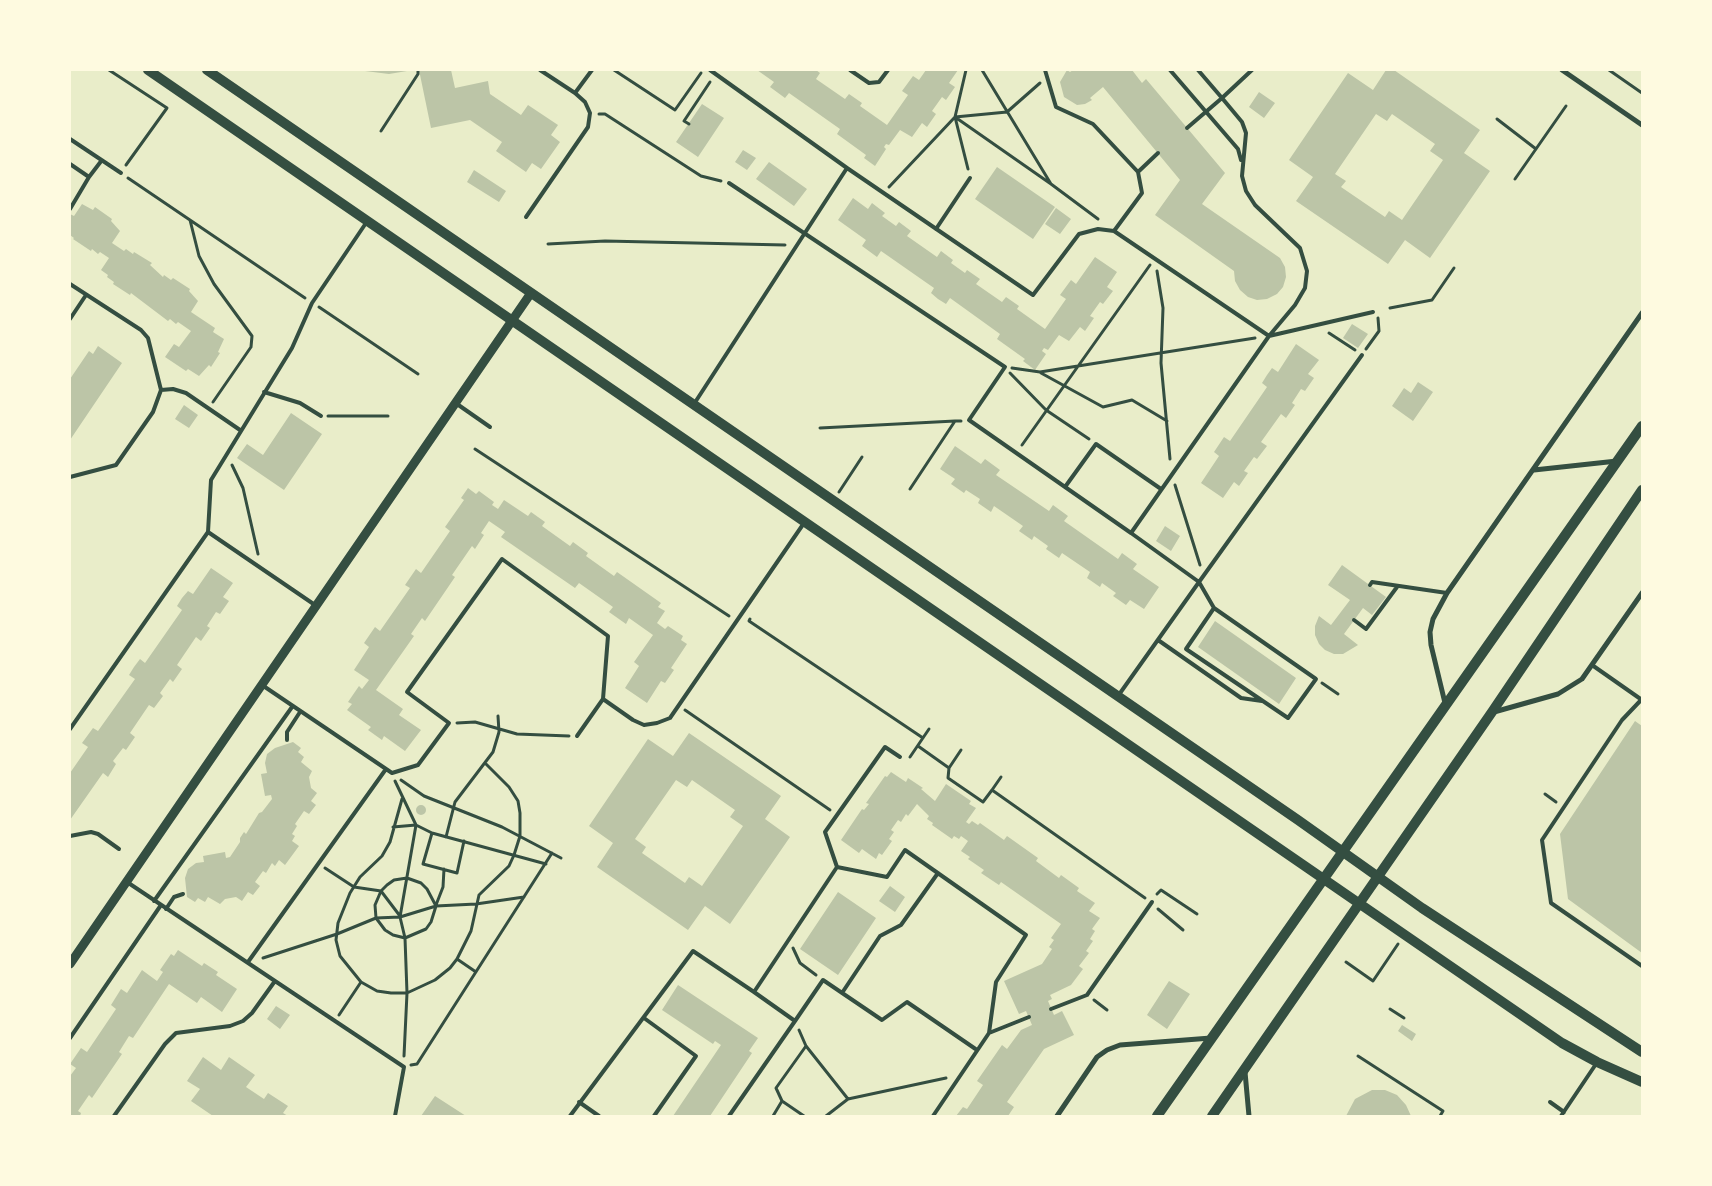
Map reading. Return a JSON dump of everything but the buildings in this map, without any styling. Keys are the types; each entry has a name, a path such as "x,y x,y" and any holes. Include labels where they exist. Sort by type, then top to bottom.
{"main road":[{"path":"148,70 1562,1043 1597,1062 1642,1082"},
{"path":"207,70 1118,696 1422,908 1642,1052"},
{"path":"1157,1116 1445,703 1642,426"},
{"path":"1212,1116 1492,712 1642,490"}],"street":[{"path":"1562,70 1642,125"},
{"path":"70,964 531,293"},
{"path":"1445,703 1430,632 1433,619 1447,593 1642,313"},
{"path":"1534,470 1618,461"},
{"path":"1492,712 1558,694 1582,679 1642,593"},
{"path":"1057,1116 1097,1057 1107,1050 1120,1045 1145,1042 1212,1038"},
{"path":"1245,1069 1249,1116"}],"lane":[{"path":"526,217 588,127 590,113 585,102 575,93 540,70"},
{"path":"575,93 592,70"},
{"path":"710,70 847,168 1033,295 1079,234 1098,229 1114,232 1268,336 1373,312"},
{"path":"850,70 868,83 879,82 888,70"},
{"path":"1045,70 1056,107 1093,124 1138,172 1142,193 1114,232"},
{"path":"1170,70 1238,149 1242,162"},
{"path":"1131,533 1268,336 1295,305 1305,288 1307,271 1300,248 1255,205 1246,191 1242,176 1242,162 1246,133 1242,122 1198,70"},
{"path":"1187,128 1252,70"},
{"path":"70,139 121,173"},
{"path":"1138,172 1158,154"},
{"path":"70,209 102,160"},
{"path":"70,164 89,178"},
{"path":"694,405 847,168"},
{"path":"936,229 970,178"},
{"path":"730,183 1006,367 970,420 1198,582 1214,608 1316,679 1288,718 1186,649 1214,608"},
{"path":"70,728 208,532 211,480 292,348 312,303 367,221"},
{"path":"70,284 140,330 148,338 161,390 153,412 116,465 70,477"},
{"path":"70,318 86,295"},
{"path":"1118,696 1362,355"},
{"path":"161,390 173,389 186,393 240,430"},
{"path":"264,392 300,403 321,416"},
{"path":"456,404 490,427"},
{"path":"1065,487 1096,444 1162,489"},
{"path":"603,699 633,720 644,724 657,723 670,718 805,521"},
{"path":"208,532 316,606"},
{"path":"262,686 392,773 418,765 449,723 407,692 502,559 608,636 603,699 577,736"},
{"path":"1370,585 1372,582 1447,593"},
{"path":"1354,620 1366,630 1397,587"},
{"path":"1158,640 1241,698 1264,702"},
{"path":"1592,665 1641,699 1622,720 1542,840 1552,903 1642,966"},
{"path":"154,901 292,707"},
{"path":"287,740 287,732 300,712"},
{"path":"837,867 825,832 885,747 900,757"},
{"path":"248,962 386,769"},
{"path":"70,836 90,832 98,834 119,849"},
{"path":"837,867 887,877 905,850 1026,935 996,982 990,1033 933,1116"},
{"path":"754,992 837,867"},
{"path":"842,993 880,936 901,925 938,873"},
{"path":"127,882 404,1067 395,1116"},
{"path":"166,909 174,897 183,894"},
{"path":"1051,1009 1087,995 1152,902"},
{"path":"70,1038 161,905"},
{"path":"570,1116 693,951 795,1021"},
{"path":"114,1116 165,1044 176,1033 230,1026 243,1021 252,1013 275,980"},
{"path":"730,1116 823,980 882,1020 907,1002 977,1050"},
{"path":"644,1018 696,1056 654,1116"},
{"path":"990,1033 1029,1018"},
{"path":"1550,1102 1563,1114 1597,1062"},
{"path":"579,1102 599,1116"}],"path":[{"path":"109,70 167,108 121,173 418,374"},
{"path":"381,131 418,74 418,70"},
{"path":"614,70 675,110 703,70"},
{"path":"966,70 955,117 970,178"},
{"path":"982,70 1052,184"},
{"path":"1609,70 1642,93"},
{"path":"689,124 684,121 716,74"},
{"path":"884,193 955,117 1007,112 1047,77"},
{"path":"1515,179 1566,106"},
{"path":"590,113 606,114 701,176 730,183"},
{"path":"955,117 1052,184 1114,232"},
{"path":"1497,119 1536,149"},
{"path":"190,220 199,256 214,284 252,336 251,347 209,409"},
{"path":"548,244 605,241 796,245"},
{"path":"1155,258 1163,308 1162,353 1172,474 1203,575"},
{"path":"1016,453 1155,258"},
{"path":"1390,308 1432,300 1454,268"},
{"path":"1316,324 1362,355 1379,331 1380,319 1373,312"},
{"path":"1006,367 1040,372 1268,336"},
{"path":"1006,367 1046,410 1096,444"},
{"path":"1040,372 1103,407 1132,400 1167,422"},
{"path":"321,416 388,416"},
{"path":"820,428 970,420"},
{"path":"910,490 955,421"},
{"path":"475,450 728,618 732,612"},
{"path":"226,454 243,488 260,567"},
{"path":"833,500 862,457"},
{"path":"753,615 749,621 923,738"},
{"path":"1316,679 1338,694"},
{"path":"679,705 837,814"},
{"path":"446,836 453,808 461,793 486,764 493,752 499,732 498,716"},
{"path":"449,723 475,722 517,734 577,736"},
{"path":"900,757 907,761 929,728"},
{"path":"918,746 949,768"},
{"path":"962,750 949,768 948,778 984,802 1001,777"},
{"path":"402,798 390,842 382,856 360,877 354,887 338,923 336,940 340,956 361,982 378,991 407,993 435,980 457,959 471,931 479,895 509,866 514,855 520,836 518,801 509,787 486,764"},
{"path":"392,773 416,825 400,917 405,938 407,993 404,1067 417,1064 552,853"},
{"path":"392,773 424,796 520,836 561,858"},
{"path":"992,790 1152,902 1168,920 1183,930"},
{"path":"394,826 416,825 432,833 546,864"},
{"path":"432,833 424,864 457,873 464,842"},
{"path":"318,864 354,887 380,891 400,917"},
{"path":"436,906 428,889 421,883 407,878 394,880 380,891 375,905 376,918 385,930 393,935 405,938 426,929 431,922 443,887 444,869"},
{"path":"1152,902 1161,890 1197,914"},
{"path":"248,962 336,934 376,918 400,917 436,906 476,904 524,897"},
{"path":"789,939 800,963 823,980"},
{"path":"1346,962 1372,981 1398,944"},
{"path":"457,959 476,972"},
{"path":"335,1021 361,982"},
{"path":"1087,995 1107,1010"},
{"path":"1390,1009 1404,1018"},
{"path":"795,1021 806,1046 848,1099"},
{"path":"804,1116 782,1101 776,1088 806,1046"},
{"path":"1358,1056 1443,1111 1440,1116"},
{"path":"826,1116 848,1099 962,1075"},
{"path":"773,1116 782,1101"}]}
